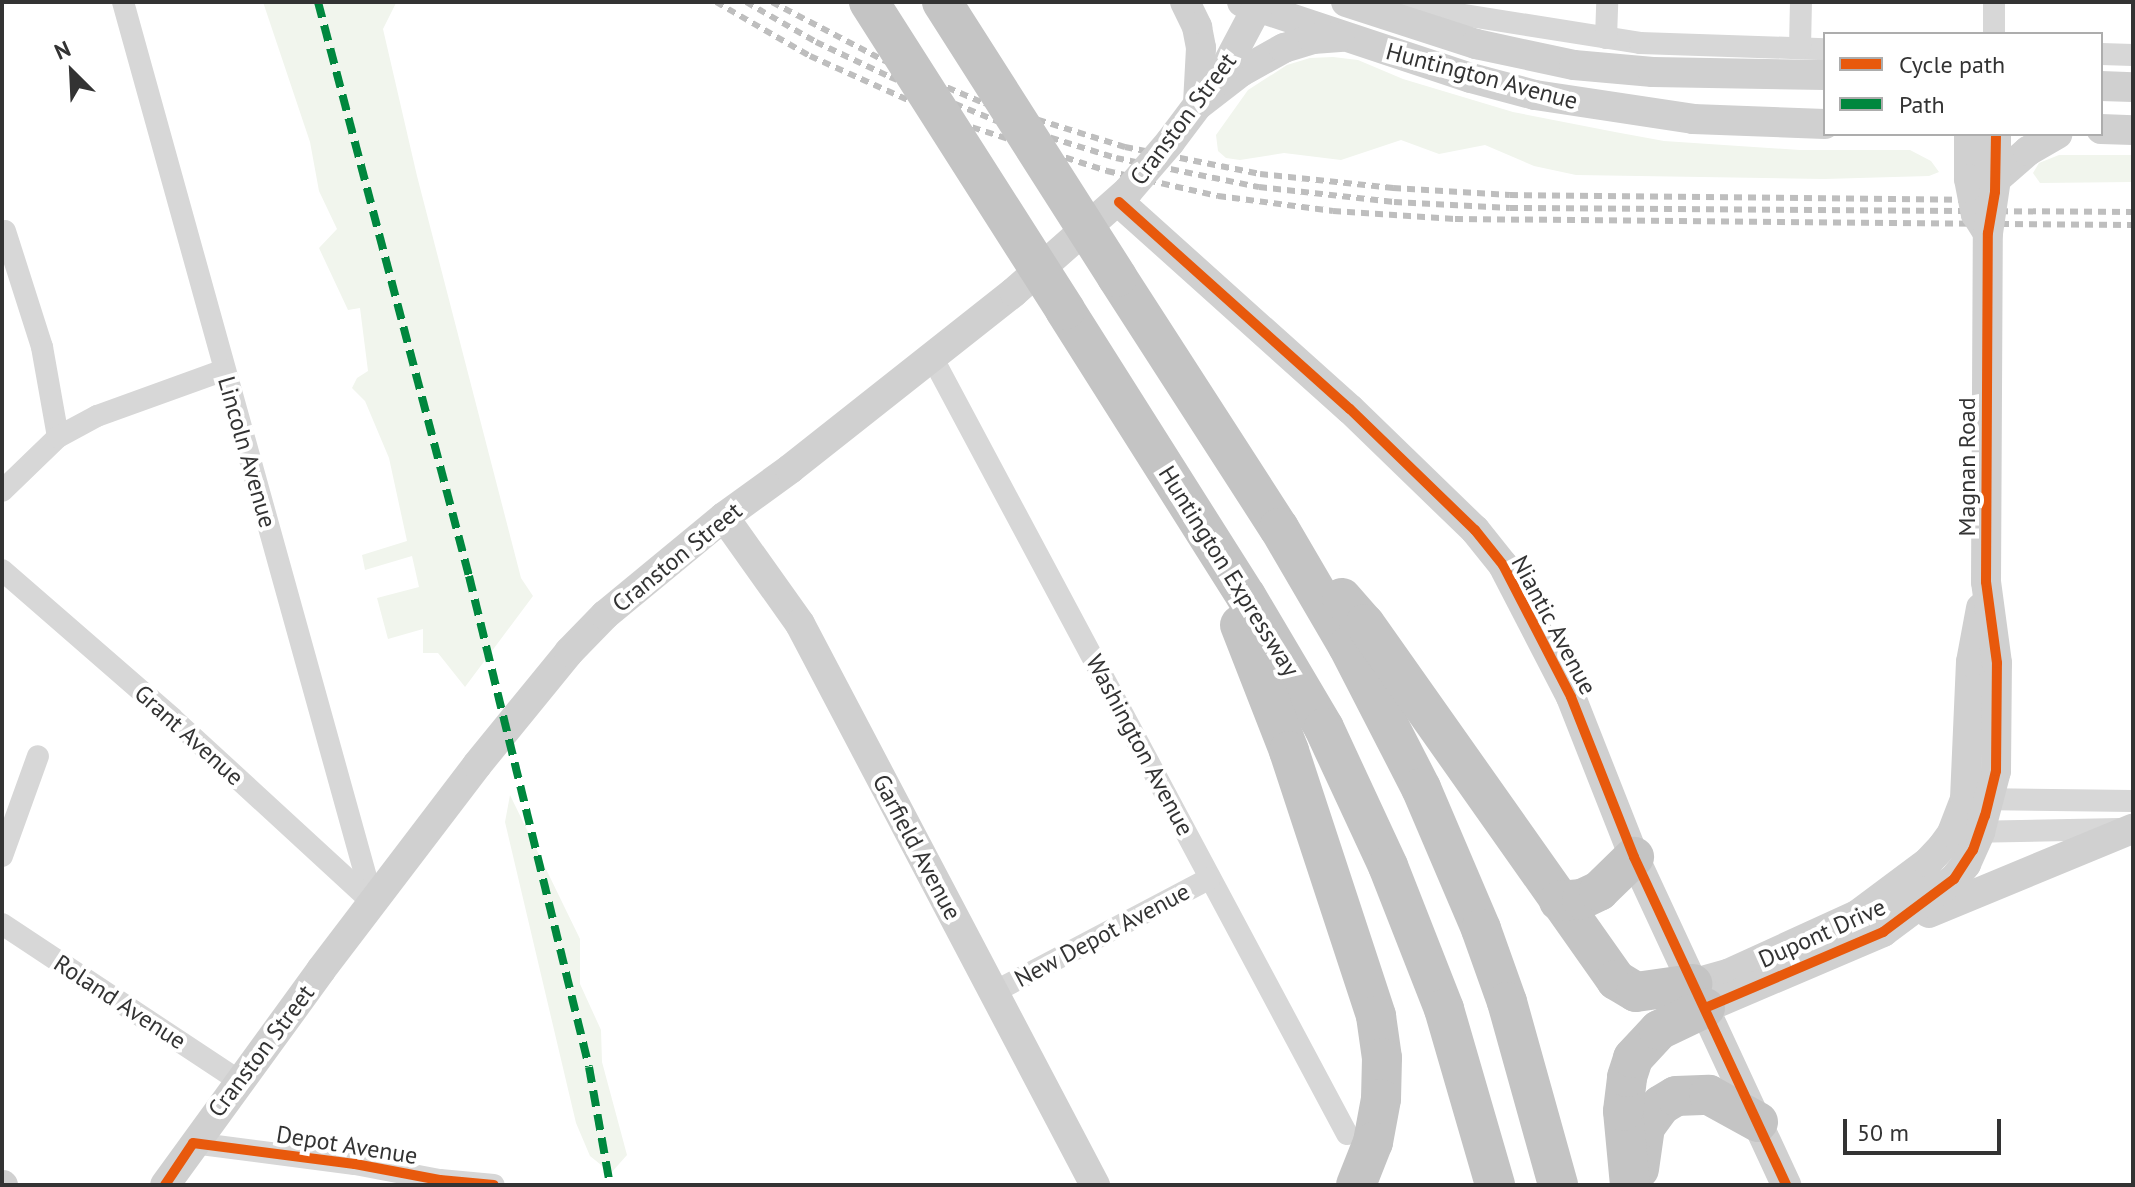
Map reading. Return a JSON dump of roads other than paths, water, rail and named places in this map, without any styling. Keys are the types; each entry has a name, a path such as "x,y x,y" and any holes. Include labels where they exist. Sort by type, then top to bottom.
{"highway":[{"name":"Huntington Expressway","path":"869,2 1287,663 1357,796 1444,1009 1495,1185"},
{"path":"942,2 1279,528 1374,694 1452,857 1507,1002 1558,1185"},
{"path":"1123,401 1257,664 1370,993 1380,1037 1381,1099 1373,1142 1356,1185"},
{"path":"1279,528 1365,624 1609,973 1628,991 1698,996"},
{"path":"1559,901 1582,899 1599,891 1634,857"},
{"path":"1630,1185 1623,1111 1633,1058 1652,1035 1698,996"},
{"path":"1638,1185 1645,1127 1668,1100 1684,1094 1709,1095 1758,1122"}],"street":[{"name":"Lincoln Avenue","path":"123,2 373,902"},
{"path":"1185,2 1197,27 1201,48 1197,106"},
{"name":"Huntington Avenue","path":"1346,2 1476,44 1574,65 1631,71 1823,75"},
{"name":"Huntington Avenue","path":"1382,2 1675,46 1823,49"},
{"path":"1606,38 1607,2"},
{"path":"1800,48 1801,2"},
{"path":"1994,2 1994,32"},
{"name":"Cranston Street","path":"165,1185 238,1080 477,765 569,652 605,615 724,517 932,357 1124,197 1170,142 1233,56 1253,4"},
{"name":"Huntington Avenue","path":"1253,4 1493,84 1574,103 1693,119 1823,124"},
{"path":"1197,106 1241,72 1284,48 1313,39 1346,37"},
{"path":"2103,54 2133,55"},
{"path":"2103,86 2133,87"},
{"path":"2103,129 2133,130"},
{"name":"Magnan Road","path":"1970,136 1982,179"},
{"name":"Magnan Road","path":"1857,915 1966,832 1978,799 1971,662 1986,582 1988,233 1976,214 1982,179 1995,136"},
{"path":"1982,179 2054,136"},
{"name":"Niantic Avenue","path":"1124,197 1361,419 1475,530 1503,565 1571,697 1634,857 1786,1185"},
{"path":"5,231 42,347 58,437"},
{"name":"Washington Avenue","path":"932,357 1347,1134"},
{"path":"2,491 58,437 97,416 224,370"},
{"name":"Garfield Avenue","path":"724,517 800,624 1095,1185"},
{"name":"Grant Avenue","path":"2,570 172,718 373,902"},
{"path":"2,856 38,756"},
{"path":"1978,799 2133,819"},
{"path":"1966,832 2133,819"},
{"path":"1883,932 2133,819"},
{"name":"Dupont Drive","path":"1698,996 1883,932 1954,879 1966,864 1966,832"},
{"name":"New Depot Avenue","path":"994,992 1210,878"},
{"name":"Dupont Drive","path":"1698,996 1728,974 1857,915"},
{"name":"Roland Avenue","path":"2,924 238,1080"},
{"name":"Depot Avenue","path":"193,1143 355,1164 439,1183 494,1185"}],"railway":[{"path":"716,2 810,56 959,123 1107,171 1218,196 1333,211 1455,219 2133,225"},
{"path":"746,2 816,42 890,77 997,121 1116,158 1259,187 1394,202 1510,208 2133,212"},
{"path":"772,2 883,60 984,103 1125,147 1260,174 1393,188 1510,195 2007,200"}]}
